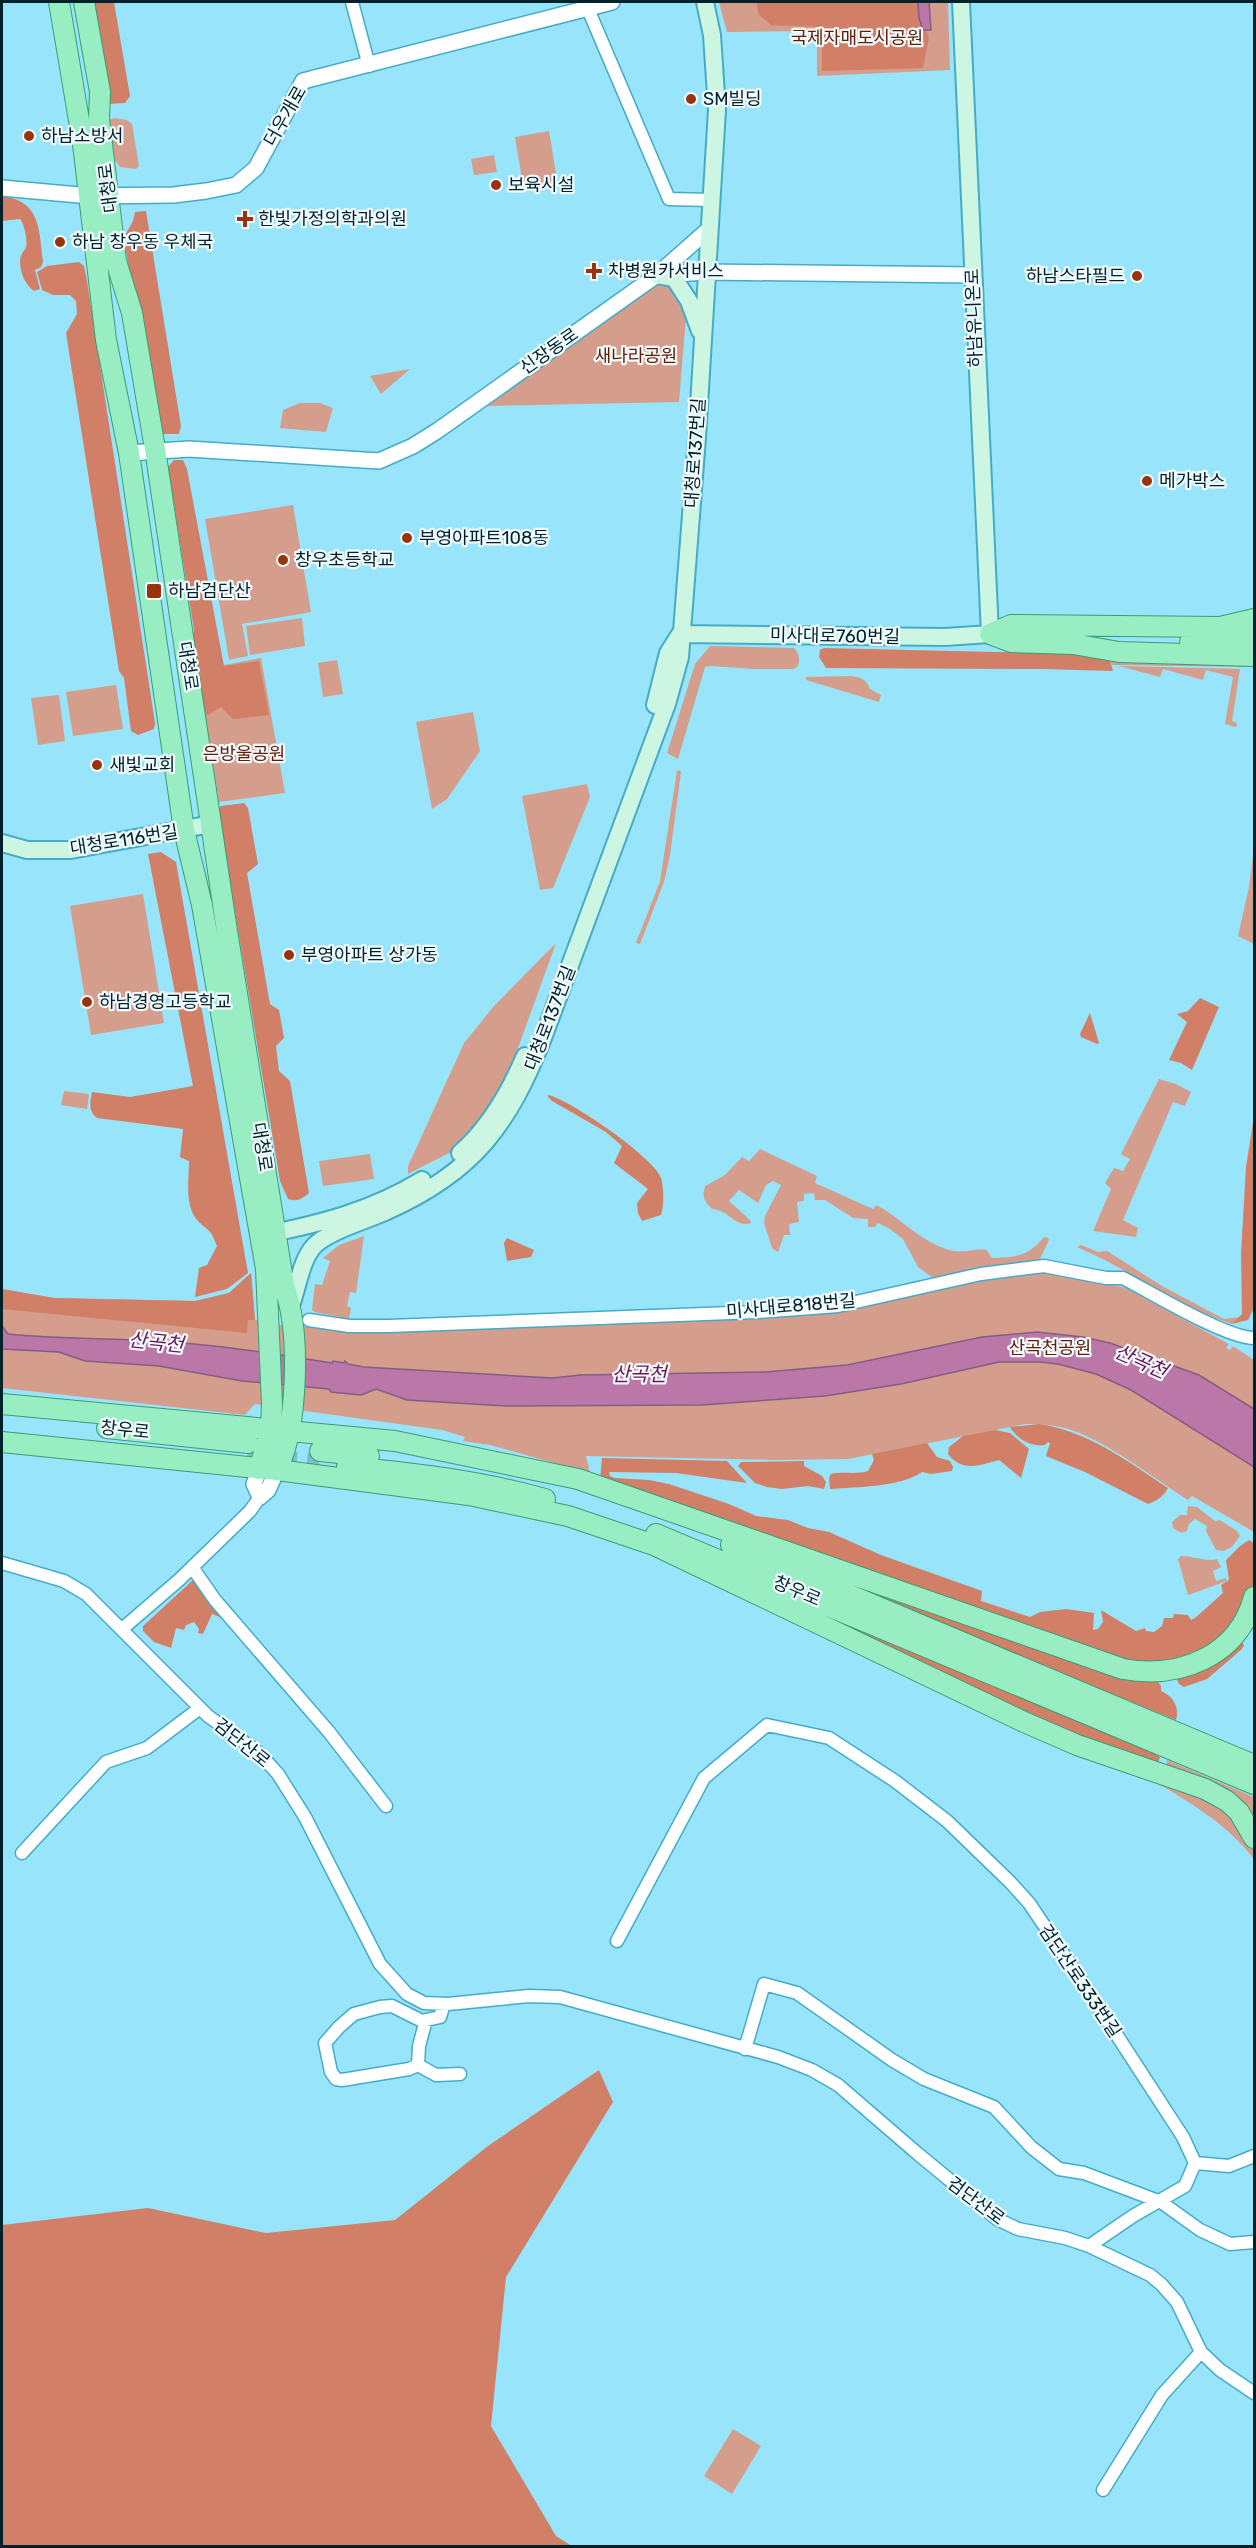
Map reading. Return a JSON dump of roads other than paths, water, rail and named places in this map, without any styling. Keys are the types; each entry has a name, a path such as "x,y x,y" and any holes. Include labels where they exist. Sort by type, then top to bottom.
{"main road":[{"name":"대청로","path":"59,2 90,196 106,340 129,453 184,830 202,905 268,1234 291,1305 293,1332 291,1430 258,1460"},
{"name":"대청로","path":"84,2 100,92 99,119 116,261 132,313 155,449 211,824 268,1234 266,1269 271,1429 258,1460"},
{"path":"705,2 712,36 716,82 707,272"},
{"name":"하남유니온로","path":"961,2 990,633"},
{"name":"대청로137번길","path":"291,1305 300,1282 303,1263 317,1243 394,1208 445,1179 486,1143 513,1106 526,1082 654,743 680,657 707,272"},
{"path":"657,275 674,278 689,301 703,339"},
{"path":"990,633 1011,625 1220,627 1254,619"},
{"path":"990,633 1011,642 1073,644 1235,641 1254,638"},
{"name":"미사대로760번길","path":"681,634 945,637 990,633"},
{"name":"대청로137번길","path":"268,1234 324,1223 410,1187 438,1171 463,1151 497,1110 519,1070 530,1042 651,717 668,653 681,634"},
{"path":"1073,644 1119,652 1254,656"},
{"name":"대청로116번길","path":"2,843 27,850 71,850 211,824"},
{"path":"2,1404 395,1441 578,1479 1123,1670 1160,1673 1184,1668 1206,1658 1221,1648 1236,1633 1247,1617 1254,1597"},
{"name":"창우로","path":"2,1416 258,1460"},
{"name":"창우로","path":"2,1429 258,1460"},
{"path":"2,1442 258,1460 469,1495 568,1516 654,1545 1024,1722 1077,1745 1204,1789 1227,1801 1239,1812 1254,1838"},
{"name":"창우로","path":"320,1458 464,1468 522,1479 637,1509 746,1551 1157,1733 1254,1784"},
{"path":"1157,1733 1254,1765"}],"street":[{"path":"352,2 369,66"},
{"name":"더우개로","path":"2,188 109,196 173,195 236,185 256,168 303,81 369,66 587,5 612,2"},
{"path":"587,5 669,199 711,200"},
{"name":"신장동로","path":"129,453 155,449 209,449 379,461 413,446 437,431 657,275 709,230"},
{"path":"657,275 707,272 973,275"},
{"name":"미사대로818번길","path":"309,1320 349,1326 389,1326 757,1312 838,1306 981,1274 1044,1266 1106,1278 1123,1278 1220,1328 1246,1338 1254,1338"},
{"path":"122,1629 192,1567 250,1511 260,1497 254,1484 258,1460"},
{"name":"검단산로","path":"2,1563 37,1572 75,1586 122,1629 201,1708 259,1753 278,1774 305,1817 370,1946 394,1981 416,2000 424,2003 444,2004 529,1996 560,1997 796,2064 838,2085 997,2219 1018,2229 1065,2238 1089,2246 1126,2262 1161,2284 1184,2314 1201,2352 1220,2370 1254,2393"},
{"path":"192,1567 215,1600 328,1732 386,1806"},
{"path":"22,1853 106,1762 147,1748 201,1708"},
{"name":"검단산로333번길","path":"617,1941 704,1778 767,1725 829,1738 895,1781 947,1821 1029,1903 1183,2137 1195,2163"},
{"path":"745,2049 764,1984 797,1993 892,2061 924,2079 994,2107 1031,2147 1059,2169 1084,2173 1161,2202 1200,2230 1230,2244 1254,2242"},
{"path":"418,2065 409,2069 336,2079 330,2072 325,2043 354,2014 392,2006 422,2021 440,2017 444,2004"},
{"path":"418,2065 419,2046 426,2020"},
{"path":"418,2065 436,2075 460,2074"},
{"path":"1089,2246 1133,2216 1185,2187 1195,2163 1229,2166 1254,2156"},
{"path":"1103,2490 1162,2395 1201,2352"}],"water":[{"path":"918,2 929,2 931,30 923,30 919,18"},
{"name":"산곡천","path":"2,1326 8,1334 177,1342 332,1363 333,1361 344,1363 345,1361 348,1364 364,1367 552,1378 581,1375 765,1372 847,1365 982,1337 1037,1332 1083,1337 1110,1343 1199,1375 1254,1409 1254,1467 1131,1390 1096,1374 1058,1364 999,1362 901,1384 825,1396 702,1405 506,1406 407,1400 376,1389 361,1395 331,1392 329,1389 242,1381 159,1366 85,1361 59,1352 2,1349"}],"tunnel":[{"path":"247,1457 319,1464"}],"place":[{"name":"SM빌딩","path":"691,99"},
{"name":"하남소방서","path":"29,136"},
{"name":"보육시설","path":"496,185"},
{"name":"한빛가정의학과의원","path":"245,219"},
{"name":"하남 창우동 우체국","path":"60,242"},
{"name":"차병원카서비스","path":"594,271"},
{"name":"하남스타필드","path":"1137,276"},
{"name":"메가박스","path":"1147,481"},
{"name":"부영아파트108동","path":"407,538"},
{"name":"창우초등학교","path":"283,560"},
{"name":"하남검단산","path":"154,591"},
{"name":"새빛교회","path":"97,765"},
{"name":"부영아파트 상가동","path":"289,955"},
{"name":"하남경영고등학교","path":"87,1002"}],"park label":[{"name":"국제자매도시공원","path":"857,38"},
{"name":"새나라공원","path":"636,356"},
{"name":"은방울공원","path":"244,754"},
{"name":"산곡천공원","path":"1050,1348"}]}
